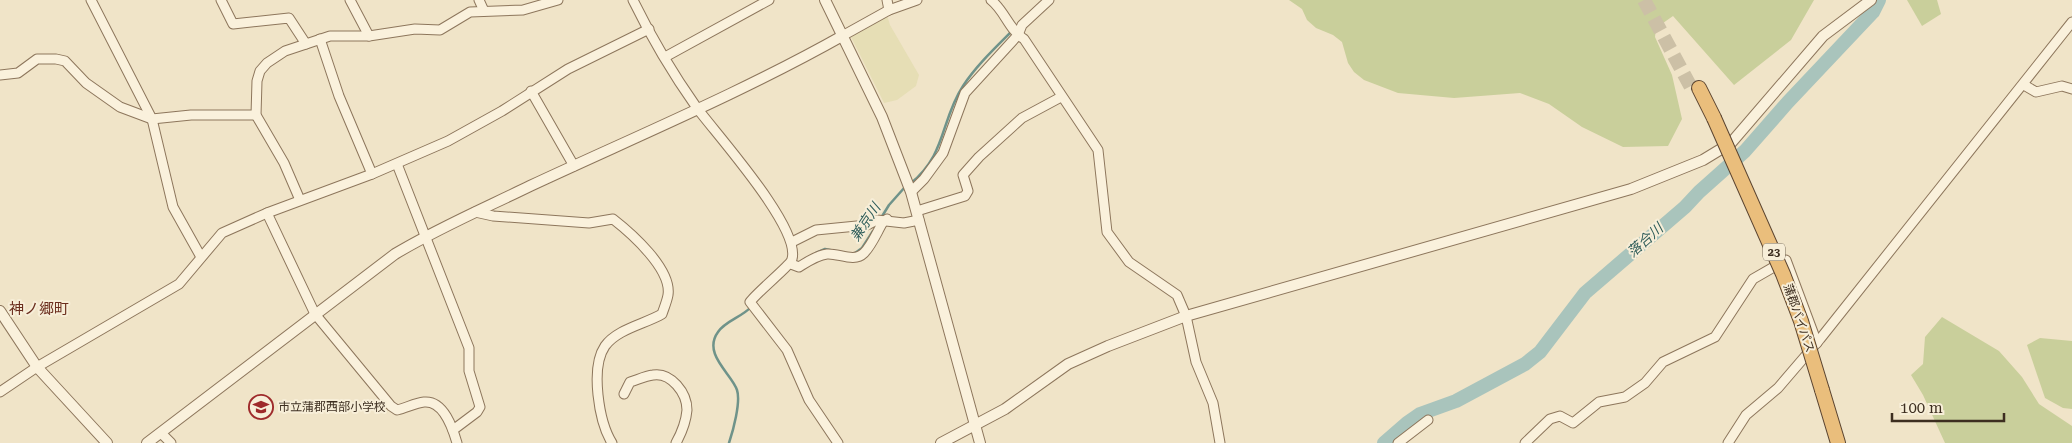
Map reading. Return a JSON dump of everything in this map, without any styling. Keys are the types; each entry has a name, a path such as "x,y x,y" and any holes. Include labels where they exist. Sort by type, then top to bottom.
{"highway":[{"name":"蒲郡バイパス","path":"1696,90 1752,199 1784,274 1802,321 1833,443"},
{"name":"蒲郡バイパス","path":"1820,390 1838,443"}],"street":[{"path":"91,0 152,119 173,207 201,257"},
{"path":"220,0 233,24 289,18 306,44"},
{"path":"350,0 369,36"},
{"path":"479,0 484,11"},
{"path":"300,200 284,163 256,115 257,81 260,71 285,51 320,39 341,35 369,36 415,29 440,30 470,12 523,10 558,0"},
{"path":"634,0 665,57 697,108 746,168 792,242 794,265"},
{"path":"665,57 768,0"},
{"path":"825,0 844,35 882,117 910,188 980,443"},
{"path":"887,0 889,10"},
{"path":"147,443 395,254 424,236 794,63 889,10 917,0"},
{"path":"991,0 998,6 1015,31 1024,39 1098,150 1107,232 1129,262 1177,295 1186,316 1196,362 1213,403 1220,443"},
{"path":"910,188 924,179 943,153 965,93 1015,31 1049,0"},
{"path":"941,443 974,423 1005,409 1068,364 1186,316 1631,189 1703,160 1731,143 1823,36 1872,0"},
{"path":"1728,443 1746,415 1778,388 1817,342 2024,85 2072,22"},
{"path":"0,392 37,367 179,284 222,233 300,200 372,174 448,141 502,111 568,69 649,29"},
{"path":"320,39 339,96 372,174"},
{"path":"0,75 18,73 36,59 65,61 86,82 120,107 152,119 191,115 256,115"},
{"path":"2024,85 2036,92 2062,86 2072,89"},
{"path":"531,91 574,166"},
{"path":"792,242 816,230 866,225 882,220 904,222 965,196 968,191 963,175 979,157 1022,118 1061,97"},
{"path":"396,164 469,348 469,371 480,406 477,412 453,430"},
{"path":"475,212 493,216 589,222 613,219 636,237 661,272 668,287 668,295 662,314 615,338 605,346 601,357 597,398 605,431 612,443"},
{"path":"268,213 315,314 391,406 397,410 424,402 434,404 446,415 457,443"},
{"path":"838,443 810,400 787,350 753,305 765,284 794,265 828,254 850,258 864,253 882,220"},
{"path":"1524,443 1550,419 1560,416 1573,423 1599,402 1626,397 1645,383 1663,362 1715,337 1753,279 1786,260 1817,342"},
{"path":"0,311 37,367 107,443"},
{"path":"624,394 630,382 654,374 666,376 679,387 687,408 684,428 676,443"},
{"path":"1398,443 1428,420"},
{"path":"161,433 171,443"}],"shaded area":[{"path":"887,15 890,25 919,75 916,86 897,100 884,103 851,37 852,33"}],"green space":[{"path":"1289,0 1814,0 1791,40 1734,85 1673,16 1656,28 1655,37 1672,75 1682,119 1668,146 1623,147 1582,127 1549,104 1520,93 1454,98 1398,93 1364,80 1354,72 1348,63 1342,42 1333,35 1316,28 1307,20 1302,9"},
{"path":"1907,0 1937,0 1941,14 1922,26"},
{"path":"1942,317 1999,351 2022,377 2039,404 2072,426 2072,443 1945,443 1923,395 1911,375 1923,364 1925,337"},
{"path":"2040,338 2072,341 2072,409 2063,408 2045,398 2027,345"}],"waterway":[{"name":"落合川","path":"1384,443 1420,414 1456,401 1525,364 1540,352 1585,293 1685,207 1745,151 1788,102 1873,12 1879,0"},
{"name":"兼京川","path":"910,184 931,161 942,137 950,112 963,86 980,64 1012,31"},
{"name":"兼京川","path":"881,218 889,205 905,187"},
{"name":"兼京川","path":"855,253 862,248 873,231"},
{"name":"兼京川","path":"816,253 825,249 835,251"},
{"name":"兼京川","path":"729,443 736,417 738,395 734,384 716,356 714,340 721,328 751,307"}],"tunnel":[{"path":"1644,0 1693,91"}],"place":[{"name":"市立蒲郡西部小学校","path":"261,407"}],"district":[{"name":"神ノ郷町","path":"39,309"}]}
